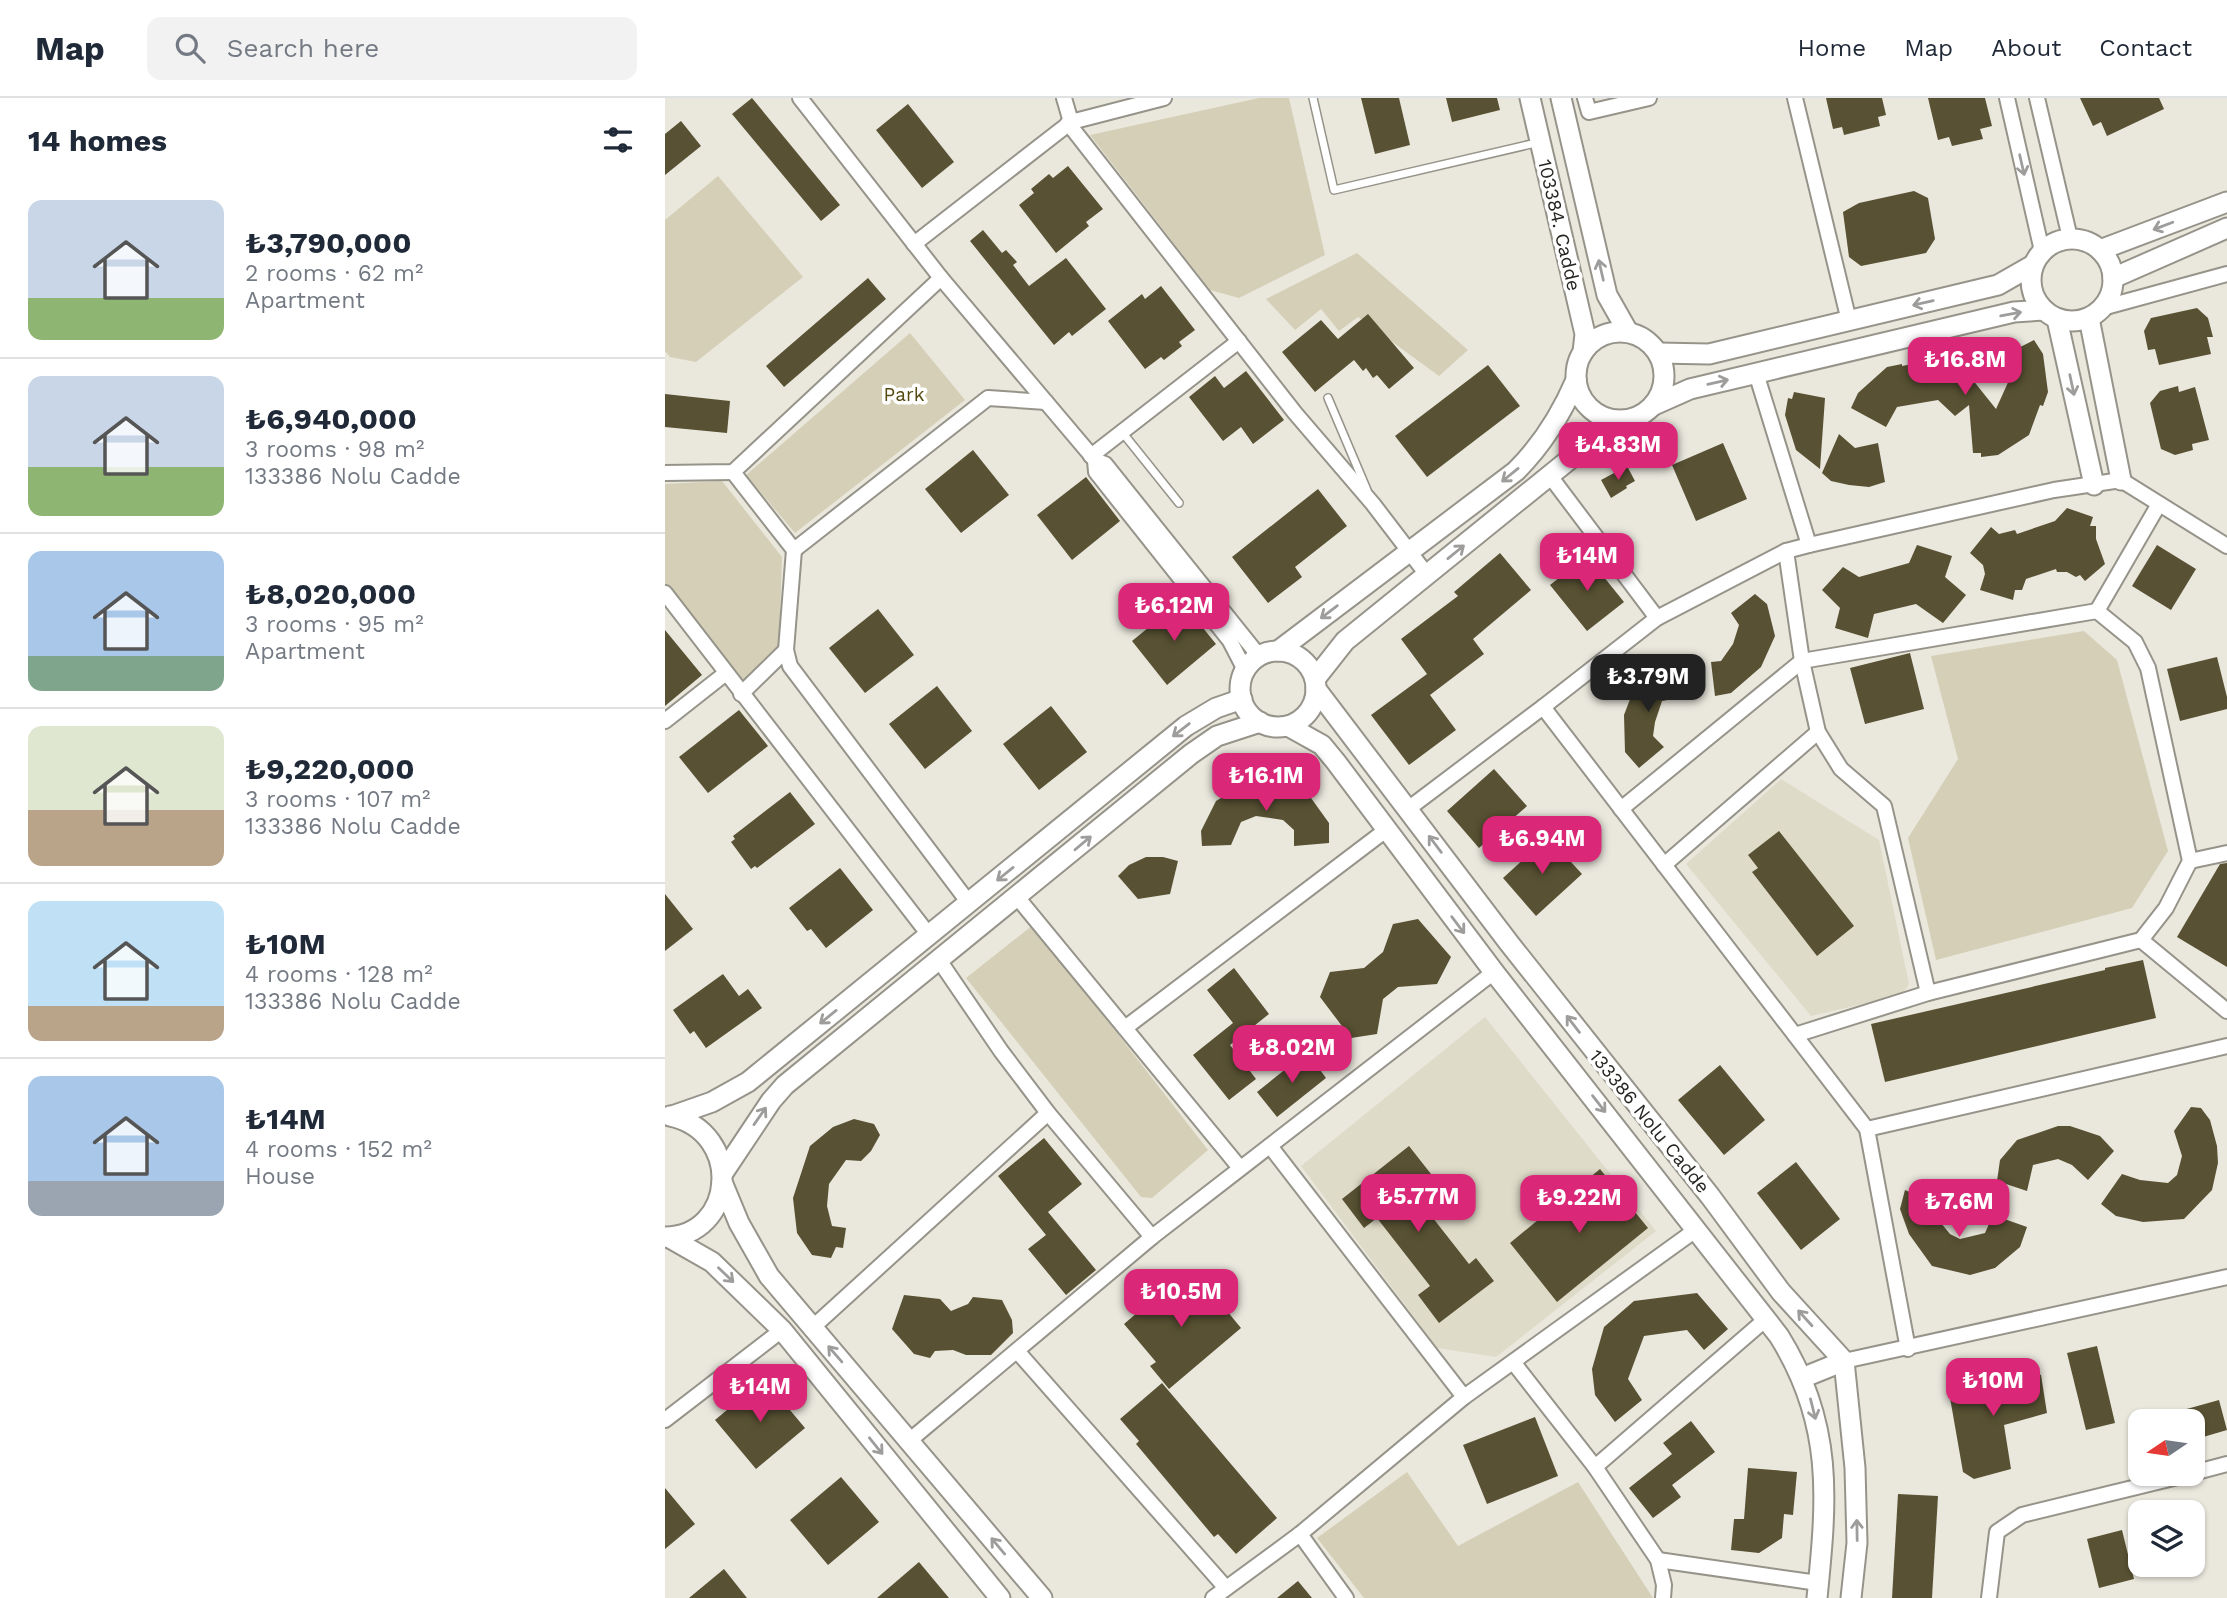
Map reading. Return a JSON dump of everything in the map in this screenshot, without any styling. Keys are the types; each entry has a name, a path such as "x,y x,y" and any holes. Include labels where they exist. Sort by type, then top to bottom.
{"street":[{"path":"800,98 913,244 1093,458 1105,464 1261,659"},
{"path":"1064,98 1069,122 1295,413 1373,504 1428,576"},
{"path":"913,244 1069,122 1164,98"},
{"name":"103384. Cadde","path":"1530,98 1585,334 1583,352"},
{"path":"1561,98 1607,295 1628,332"},
{"path":"1585,98 1589,113 1649,98"},
{"path":"1795,98 1849,321"},
{"path":"2007,98 2037,258 2030,281 2034,297 2050,314 2094,485"},
{"path":"2037,98 2070,239"},
{"path":"2100,250 2227,202"},
{"path":"2113,278 2227,228"},
{"path":"1658,353 1709,354 1998,285 2055,242 2070,239 2086,241 2100,250 2109,263 2113,278 2110,294 2095,313 2121,480"},
{"path":"1576,380 1555,423 1516,471 1261,659 1241,679 1242,699 1252,716 1269,726 1289,726 1305,716 1315,699 1316,684 1345,641 1621,421 1639,416 1654,405 1690,389 2014,312 2050,314 2073,321 2216,275 2227,274"},
{"path":"665,473 733,472 941,278"},
{"path":"1621,421 1605,418 1591,409 1581,396 1576,380 1577,366 1583,352 1594,340 1611,333 1628,332 1645,340 1658,353 1664,370 1663,389 1654,405"},
{"path":"1093,458 1122,432 1239,341"},
{"path":"1756,373 1809,545"},
{"path":"794,550 988,398 1045,402"},
{"path":"733,472 794,550 786,650 790,666 969,903"},
{"path":"1550,476 1657,618"},
{"path":"1408,808 1657,618 1786,551 2054,490 2121,480 2227,546"},
{"path":"2097,611 2159,504"},
{"path":"1786,551 1802,661 1818,732 1841,769 1884,806 1928,993"},
{"path":"665,593 929,935"},
{"path":"1621,809 1802,661 2097,611 2134,642 2148,668 2190,861 2166,908 2141,940 1928,993 1795,1035"},
{"path":"741,694 786,650"},
{"path":"1261,659 1297,656 1305,662 1316,684"},
{"path":"665,721 726,673"},
{"name":"133386 Nolu Cadde","path":"1316,684 1335,716 1509,943 1710,1196 1781,1292 1844,1361"},
{"path":"668,1116 712,1102 748,1082 1186,726 1216,708 1242,699"},
{"path":"1543,707 1867,1129 1908,1349"},
{"path":"722,1177 771,1101 785,1085 1204,744 1217,736 1259,722"},
{"name":"133386 Nolu Cadde","path":"1289,726 1322,745 1336,762 1494,972 1766,1319 1796,1363 1811,1400 1824,1470 1825,1525 1818,1591"},
{"path":"1664,865 1818,732"},
{"path":"1125,1028 1386,830"},
{"path":"2190,861 2227,853"},
{"path":"1017,897 1240,1168"},
{"path":"2141,940 2227,1011"},
{"path":"939,960 1001,1051 1048,1113 1152,1237"},
{"path":"909,1441 1152,1237 1494,972"},
{"path":"1867,1129 2227,1046"},
{"path":"812,1328 1048,1113"},
{"path":"667,1238 687,1233 702,1223 714,1209 721,1193 722,1177 719,1154 708,1136 691,1123 668,1116"},
{"path":"1270,1146 1464,1397"},
{"path":"722,1177 740,1223 769,1276 1042,1598"},
{"path":"1213,1598 1300,1534 1464,1397 1697,1229"},
{"path":"667,1238 712,1262 782,1330 1000,1598"},
{"path":"1802,1378 1844,1361 2227,1277"},
{"path":"1595,1467 1766,1319"},
{"path":"665,1420 782,1330"},
{"path":"1017,1351 1226,1588"},
{"path":"1844,1361 1855,1468 1857,1544 1851,1598"},
{"path":"1513,1362 1595,1467 1658,1560 1664,1585 1663,1598"},
{"path":"2205,1470 2227,1464"},
{"path":"1989,1598 1997,1532 2022,1515 2139,1486"},
{"path":"1300,1534 1346,1598"},
{"path":"1658,1560 1818,1591"}],"lane":[{"path":"1313,98 1334,190 1541,142"},
{"path":"1328,398 1373,504"},
{"path":"1122,432 1179,503"}],"shaded area":[{"path":"1781,779 1879,840 1909,984 1901,995 1811,1016 1686,864"},
{"path":"1485,1017 1656,1231 1496,1357 1437,1348 1301,1166"}],"green space":[{"path":"1259,98 1289,98 1325,255 1239,298 1210,290 1090,135"},
{"path":"718,176 803,277 696,362 670,357 665,351 665,220"},
{"path":"1357,253 1468,350 1439,376 1358,317 1339,331 1321,309 1295,330 1266,299"},
{"name":"Park","path":"910,333 965,400 795,533 746,475"},
{"path":"722,481 782,557 779,645 741,682 665,586 665,484"},
{"path":"2084,631 2117,660 2168,851 2132,908 1936,960 1908,838 1958,759 1931,656"},
{"path":"1033,925 1208,1150 1152,1198 1141,1197 966,978"},
{"path":"1407,1472 1458,1546 1578,1482 1653,1598 1364,1598 1317,1538"}],"building":[{"path":"752,98 840,205 821,221 732,114"},
{"path":"1361,98 1399,98 1410,145 1375,154"},
{"path":"1446,98 1497,98 1500,110 1452,122"},
{"path":"1826,98 1882,98 1886,115 1878,117 1880,126 1844,135 1842,127 1833,129"},
{"path":"1928,98 1985,98 1992,126 1980,129 1983,139 1952,146 1949,137 1938,140"},
{"path":"2080,98 2159,98 2164,109 2107,136 2101,122 2093,126"},
{"path":"908,104 954,162 922,188 876,130"},
{"path":"681,121 701,146 665,175 665,134"},
{"path":"1068,166 1103,209 1086,222 1089,226 1056,253 1019,205 1034,193 1031,189 1049,174 1053,178"},
{"path":"1914,191 1928,198 1935,239 1926,253 1861,266 1849,257 1843,212 1859,203"},
{"path":"983,230 1002,253 1006,250 1017,262 1013,265 1029,286 1066,258 1106,309 1072,336 1069,332 1054,345 970,241"},
{"path":"868,278 886,299 784,387 766,366"},
{"path":"1161,286 1195,330 1179,342 1182,346 1164,360 1161,357 1145,369 1108,321 1142,294 1145,299"},
{"path":"2197,308 2208,318 2213,337 2207,337 2211,354 2159,365 2155,349 2148,350 2144,331 2151,318"},
{"path":"1368,314 1414,368 1389,389 1377,375 1373,378 1366,368 1363,371 1354,360 1315,392 1282,352 1321,320 1338,339"},
{"path":"2034,340 2043,354 2048,392 2029,435 1998,455 1981,457 1981,453 1973,453 1969,405 1955,416 1938,400 1897,407 1886,427 1851,408 1858,393 1887,367 1933,360 1968,374 1996,409 2010,378 1999,358"},
{"path":"1488,365 1520,406 1427,477 1395,436"},
{"path":"1246,371 1284,420 1253,444 1241,427 1223,441 1189,397 1215,376 1224,388"},
{"path":"2178,386 2179,392 2195,387 2209,440 2192,444 2193,450 2175,455 2161,449 2150,403 2160,391"},
{"path":"1794,392 1825,398 1820,469 1796,450 1785,415 1788,398 1792,399"},
{"path":"665,394 730,401 727,433 665,427"},
{"path":"1839,434 1855,448 1878,443 1885,482 1869,487 1849,485 1831,481 1822,473"},
{"path":"1723,443 1747,499 1696,521 1672,465"},
{"path":"973,450 1009,495 961,533 925,489"},
{"path":"1627,466 1635,481 1611,498 1601,480"},
{"path":"1086,477 1120,521 1072,560 1037,515"},
{"path":"1318,489 1347,526 1295,567 1302,577 1268,603 1232,557"},
{"path":"2067,508 2093,517 2090,526 2096,526 2096,539 2105,564 2085,581 2080,575 2076,577 2067,572 2057,572 2056,569 2026,579 2022,590 2015,590 2013,600 1980,590 1985,574 1983,565 1970,553 1991,527 1999,534 2015,530 2017,534 2055,521"},
{"path":"1917,545 1952,556 1945,577 1966,595 1943,623 1916,604 1874,614 1868,638 1835,628 1840,608 1822,590 1843,567 1859,577 1909,563"},
{"path":"2157,545 2196,569 2171,610 2132,586"},
{"path":"1500,553 1531,590 1473,639 1484,654 1430,695 1456,730 1409,765 1371,715 1427,674 1401,639 1458,596 1454,592"},
{"path":"1587,556 1624,602 1587,631 1550,585"},
{"path":"1755,594 1767,604 1775,636 1761,667 1731,693 1715,696 1711,662 1721,661 1733,644 1739,625 1731,613"},
{"path":"1181,601 1216,644 1167,685 1132,641"},
{"path":"878,609 914,655 865,693 829,648"},
{"path":"665,630 702,675 665,706"},
{"path":"1910,653 1924,709 1865,724 1850,668"},
{"path":"2217,657 2227,697 2227,709 2180,721 2167,669"},
{"path":"1677,664 1679,698 1662,701 1655,722 1653,736 1664,747 1639,768 1625,752 1624,715 1632,694 1655,672"},
{"path":"937,686 972,731 925,769 889,724"},
{"path":"1051,706 1087,752 1039,790 1003,744"},
{"path":"739,710 768,746 708,793 679,757"},
{"path":"1494,769 1527,806 1479,848 1447,811"},
{"path":"1279,779 1311,798 1329,823 1329,843 1294,846 1294,830 1283,820 1256,816 1241,822 1231,845 1202,846 1201,831 1216,801 1248,782"},
{"path":"790,792 815,824 757,868 755,866 751,869 731,842 735,839 733,836"},
{"path":"1779,831 1854,926 1817,956 1752,872 1758,868 1748,855"},
{"path":"1548,837 1582,874 1536,916 1503,878"},
{"path":"1146,857 1163,857 1178,861 1170,894 1138,899 1118,876 1129,865"},
{"path":"2227,863 2227,967 2177,937 2220,864"},
{"path":"840,868 873,910 826,948 811,929 807,931 789,908"},
{"path":"665,894 693,929 665,951"},
{"path":"1418,919 1451,957 1437,984 1398,987 1383,999 1377,1034 1351,1038 1320,997 1330,972 1364,968 1383,952 1393,924"},
{"path":"2143,960 2156,1018 1885,1082 1871,1024"},
{"path":"1234,968 1269,1014 1230,1045 1256,1079 1229,1100 1193,1055 1233,1023 1207,990"},
{"path":"723,974 739,996 748,989 762,1008 706,1048 694,1031 690,1034 673,1010"},
{"path":"1307,1052 1326,1078 1277,1117 1257,1092"},
{"path":"1720,1065 1765,1120 1724,1155 1678,1100"},
{"path":"2191,1107 2201,1108 2210,1120 2217,1146 2218,1163 2212,1190 2184,1219 2143,1222 2116,1216 2101,1204 2122,1174 2140,1180 2168,1183 2177,1175 2182,1156 2174,1131"},
{"path":"854,1119 874,1124 880,1135 871,1151 861,1161 846,1160 829,1184 827,1206 832,1226 846,1228 843,1248 836,1247 831,1258 812,1255 797,1233 793,1198 810,1146 833,1127"},
{"path":"2058,1126 2070,1126 2100,1136 2114,1151 2088,1180 2072,1165 2058,1159 2033,1165 2027,1191 1997,1181 2000,1160 2017,1140"},
{"path":"1044,1138 1082,1184 1048,1212 1096,1270 1066,1295 1028,1249 1046,1235 998,1176"},
{"path":"1409,1146 1431,1174 1411,1190 1469,1264 1476,1258 1494,1281 1439,1323 1418,1295 1430,1286 1377,1218 1364,1228 1342,1199"},
{"path":"1796,1162 1840,1219 1801,1250 1757,1193"},
{"path":"1600,1169 1648,1228 1557,1302 1510,1243"},
{"path":"1905,1190 1939,1205 1936,1217 1950,1234 1960,1239 1985,1233 1993,1215 2027,1227 2020,1247 1995,1268 1970,1275 1932,1266 1909,1234 1900,1209"},
{"path":"1186,1271 1217,1309 1222,1305 1241,1328 1169,1389 1150,1366 1156,1362 1124,1324"},
{"path":"1697,1293 1728,1329 1704,1350 1687,1330 1644,1336 1628,1379 1642,1400 1615,1422 1595,1395 1592,1369 1604,1327 1634,1301"},
{"path":"904,1295 940,1299 951,1311 968,1304 973,1297 1002,1300 1012,1320 1013,1333 991,1355 966,1355 953,1350 935,1351 930,1358 914,1354 892,1329"},
{"path":"2097,1346 2115,1423 2086,1430 2067,1353"},
{"path":"2031,1370 2041,1375 2047,1413 2004,1425 2011,1469 1974,1479 1963,1472 1949,1392 1958,1384"},
{"path":"764,1379 805,1428 756,1469 715,1420"},
{"path":"1162,1383 1277,1518 1236,1554 1218,1534 1214,1537 1136,1444 1139,1441 1120,1419"},
{"path":"2219,1400 2227,1430 2205,1436 2205,1409 2187,1409"},
{"path":"1535,1417 1558,1476 1487,1504 1463,1445"},
{"path":"1691,1421 1715,1452 1672,1485 1681,1497 1653,1518 1629,1488 1672,1454 1663,1443"},
{"path":"1748,1468 1797,1472 1793,1515 1784,1514 1782,1538 1759,1553 1731,1550 1734,1519 1744,1519"},
{"path":"841,1477 879,1522 828,1565 790,1520"},
{"path":"665,1488 695,1524 665,1549"},
{"path":"1898,1494 1938,1496 1932,1598 1892,1598"},
{"path":"2122,1530 2128,1554 2128,1577 2134,1579 2099,1588 2087,1539"},
{"path":"919,1562 949,1598 877,1598"},
{"path":"724,1569 747,1598 689,1598"},
{"path":"1298,1581 1312,1598 1277,1598"}]}
